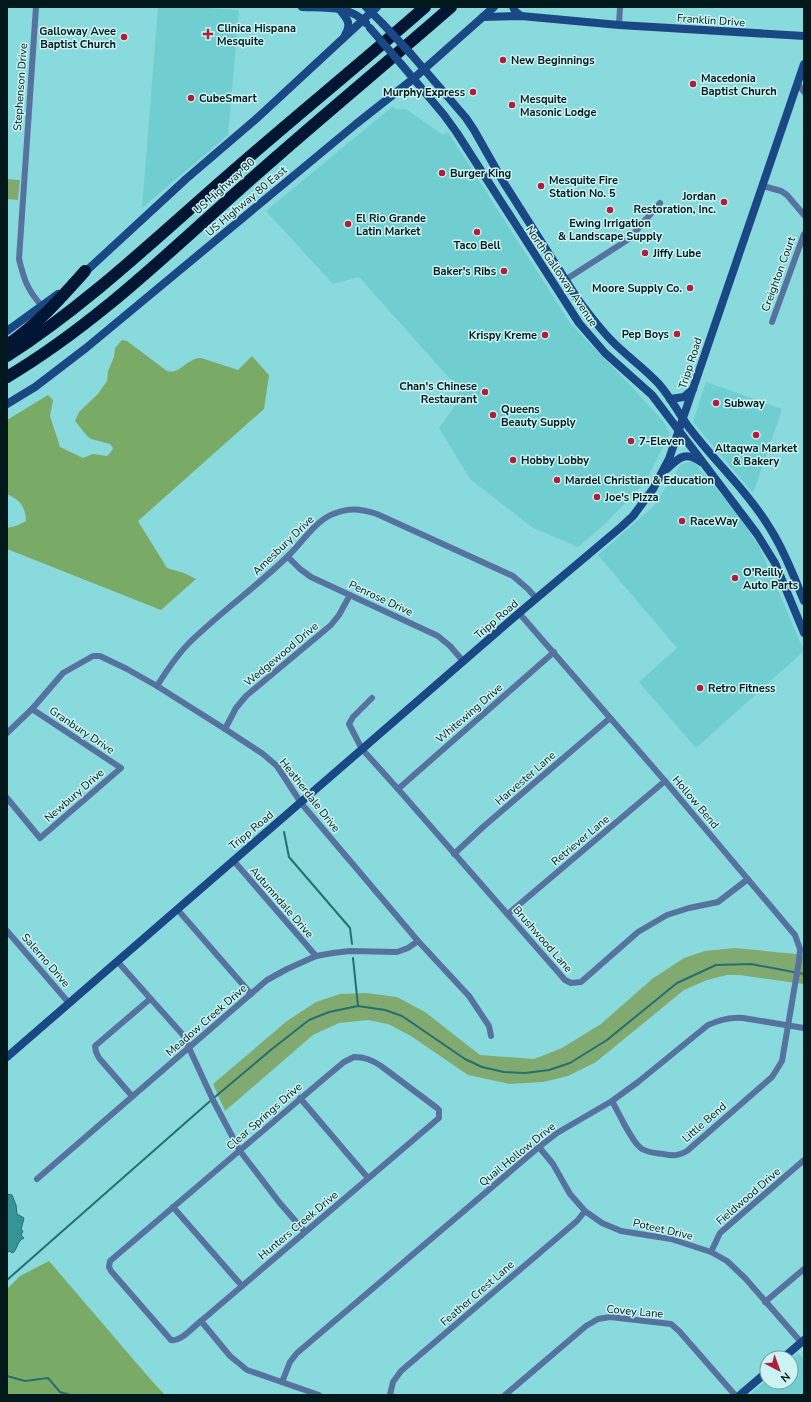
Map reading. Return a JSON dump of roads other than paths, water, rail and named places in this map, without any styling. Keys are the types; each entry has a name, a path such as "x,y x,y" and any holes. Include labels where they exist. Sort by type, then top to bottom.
{"highway":[{"name":"US Highway 80","path":"7,356 56,322 100,288 249,157 360,64 425,7"},
{"name":"US Highway 80","path":"7,377 66,338 116,298 451,7"},
{"path":"7,345 21,335 58,301 85,271"}],"main road":[{"name":"North Galloway Avenue","path":"302,7 340,10 353,13 363,20 452,125 574,317 591,339 652,395 757,534 775,563 804,633"},
{"name":"US Highway 80 East","path":"7,404 35,387 86,348 356,124 413,79 494,7"},
{"path":"513,7 521,16"},
{"path":"7,331 42,306 85,271 186,179 262,114 363,20 371,9"},
{"name":"North Galloway Avenue","path":"371,9 466,118 504,183 577,298 612,342 637,362 659,384 683,419 772,530 804,601"},
{"path":"340,10 348,22 349,27 343,39"},
{"name":"Franklin Drive","path":"483,17 521,16 619,25 804,36"},
{"name":"Tripp Road","path":"7,1057 233,860 464,662 519,612 632,516 653,489 669,459 804,64"},
{"path":"494,190 504,183"},
{"path":"546,273 557,266"},
{"path":"554,286 565,280"},
{"path":"670,399 684,397 693,388"},
{"path":"661,475 682,456 695,457 705,464"},
{"path":"784,584 795,580"},
{"path":"794,1350 803,1343"},
{"path":"740,1395 759,1379"}],"street":[{"name":"Stephenson Drive","path":"36,7 19,260 28,290 42,306"},
{"path":"619,25 620,7"},
{"path":"798,84 804,92"},
{"path":"763,186 781,191 787,195 804,215"},
{"path":"565,280 629,239 660,203"},
{"name":"Creighton Court","path":"772,322 804,234"},
{"name":"Amesbury Drive","path":"157,686 173,661 190,642 288,557 321,521 332,514 354,508 378,514 513,576 525,585 536,598"},
{"name":"Penrose Drive","path":"288,557 311,577 438,636 450,646 464,662"},
{"name":"Wedgewood Drive","path":"225,729 236,708 246,696 331,625 339,615 350,595"},
{"name":"Hollow Bend","path":"519,612 665,781 795,935 800,948 788,1026"},
{"name":"Whitewing Drive","path":"398,789 554,652"},
{"name":"Heatherdale Drive","path":"7,733 32,708 62,674 93,656 100,656 127,668 157,686 263,754 277,766 300,803 418,941 469,996 489,1026 491,1036"},
{"name":"Brushwood Lane","path":"372,698 353,716 349,724 362,749 565,980 576,983 581,982 638,932 666,915 688,908 718,902 748,879"},
{"name":"Granbury Drive","path":"32,708 121,768"},
{"name":"Harvester Lane","path":"454,854 610,718"},
{"name":"Newbury Drive","path":"7,798 40,838 121,768"},
{"name":"Retriever Lane","path":"508,914 665,781"},
{"name":"Autumndale Drive","path":"233,860 316,956"},
{"path":"177,909 251,994"},
{"name":"Salerno Drive","path":"7,930 69,1003"},
{"name":"Meadow Creek Drive","path":"37,1178 267,980 316,956 350,951 397,952 408,948 418,941"},
{"path":"117,961 183,1035 220,1114 240,1151 279,1202 306,1232"},
{"path":"132,1096 98,1058 95,1046 150,999"},
{"name":"Quail Hollow Drive","path":"282,1382 290,1362 297,1353 539,1147 557,1133 612,1101 638,1082 708,1025 720,1020 743,1018 804,1028"},
{"name":"Little Bend","path":"612,1101 634,1141 641,1148 651,1153 679,1155 687,1151 772,1077 782,1061 788,1026"},
{"name":"Clear Springs Drive","path":"166,1335 111,1270 109,1263 110,1260 344,1062 354,1057 363,1057 377,1063 425,1098 439,1110 440,1115"},
{"path":"300,1098 368,1178"},
{"name":"Hunters Creek Drive","path":"166,1335 174,1341 180,1338 439,1118 440,1115"},
{"name":"Poteet Drive","path":"539,1147 553,1164 570,1194 585,1211 602,1222 621,1231 671,1239 711,1252 727,1261 745,1278 803,1343"},
{"name":"Fieldwood Drive","path":"711,1252 720,1233 804,1160"},
{"path":"173,1207 242,1286"},
{"name":"Feather Crest Lane","path":"390,1395 393,1382 401,1371 571,1226 585,1211"},
{"path":"765,1302 804,1269"},
{"name":"Covey Lane","path":"505,1395 586,1326 598,1319 610,1317 671,1324 679,1331 735,1395"},
{"path":"201,1321 230,1356 247,1370 319,1395"}],"waterway":[{"path":"284,832 289,857 350,928 352,944"},
{"path":"353,958 358,1006"},
{"path":"7,1280 209,1102 272,1049 309,1020 329,1012 358,1006 385,1010 402,1016 465,1059 482,1067 504,1072 525,1073 549,1070 570,1063 607,1040 677,983 716,965 751,964 804,974"},
{"path":"7,1376 25,1381 48,1378 60,1392 70,1395"}],"place":[{"name":"Clinica Hispana Mesquite","path":"208,34"},
{"name":"Galloway Avee Baptist Church","path":"124,37"},
{"name":"New Beginnings","path":"503,60"},
{"name":"Macedonia Baptist Church","path":"693,84"},
{"name":"Murphy Express","path":"473,92"},
{"name":"CubeSmart","path":"191,98"},
{"name":"Mesquite Masonic Lodge","path":"512,105"},
{"name":"Burger King","path":"442,173"},
{"name":"Mesquite Fire Station No. 5","path":"541,186"},
{"name":"Jordan Restoration, Inc.","path":"724,202"},
{"name":"Ewing Irrigation & Landscape Supply","path":"610,210"},
{"name":"El Rio Grande Latin Market","path":"348,224"},
{"name":"Taco Bell","path":"477,232"},
{"name":"Jiffy Lube","path":"645,253"},
{"name":"Baker's Ribs","path":"504,271"},
{"name":"Moore Supply Co.","path":"690,288"},
{"name":"Pep Boys","path":"677,334"},
{"name":"Krispy Kreme","path":"545,335"},
{"name":"Chan's Chinese Restaurant","path":"485,392"},
{"name":"Subway","path":"716,403"},
{"name":"Queens Beauty Supply","path":"493,415"},
{"name":"Altaqwa Market & Bakery","path":"756,435"},
{"name":"7-Eleven","path":"631,441"},
{"name":"Hobby Lobby","path":"513,460"},
{"name":"Mardel Christian & Education","path":"557,480"},
{"name":"Joe's Pizza","path":"597,497"},
{"name":"RaceWay","path":"682,521"},
{"name":"O'Reilly Auto Parts","path":"735,578"},
{"name":"Retro Fitness","path":"700,688"}]}
